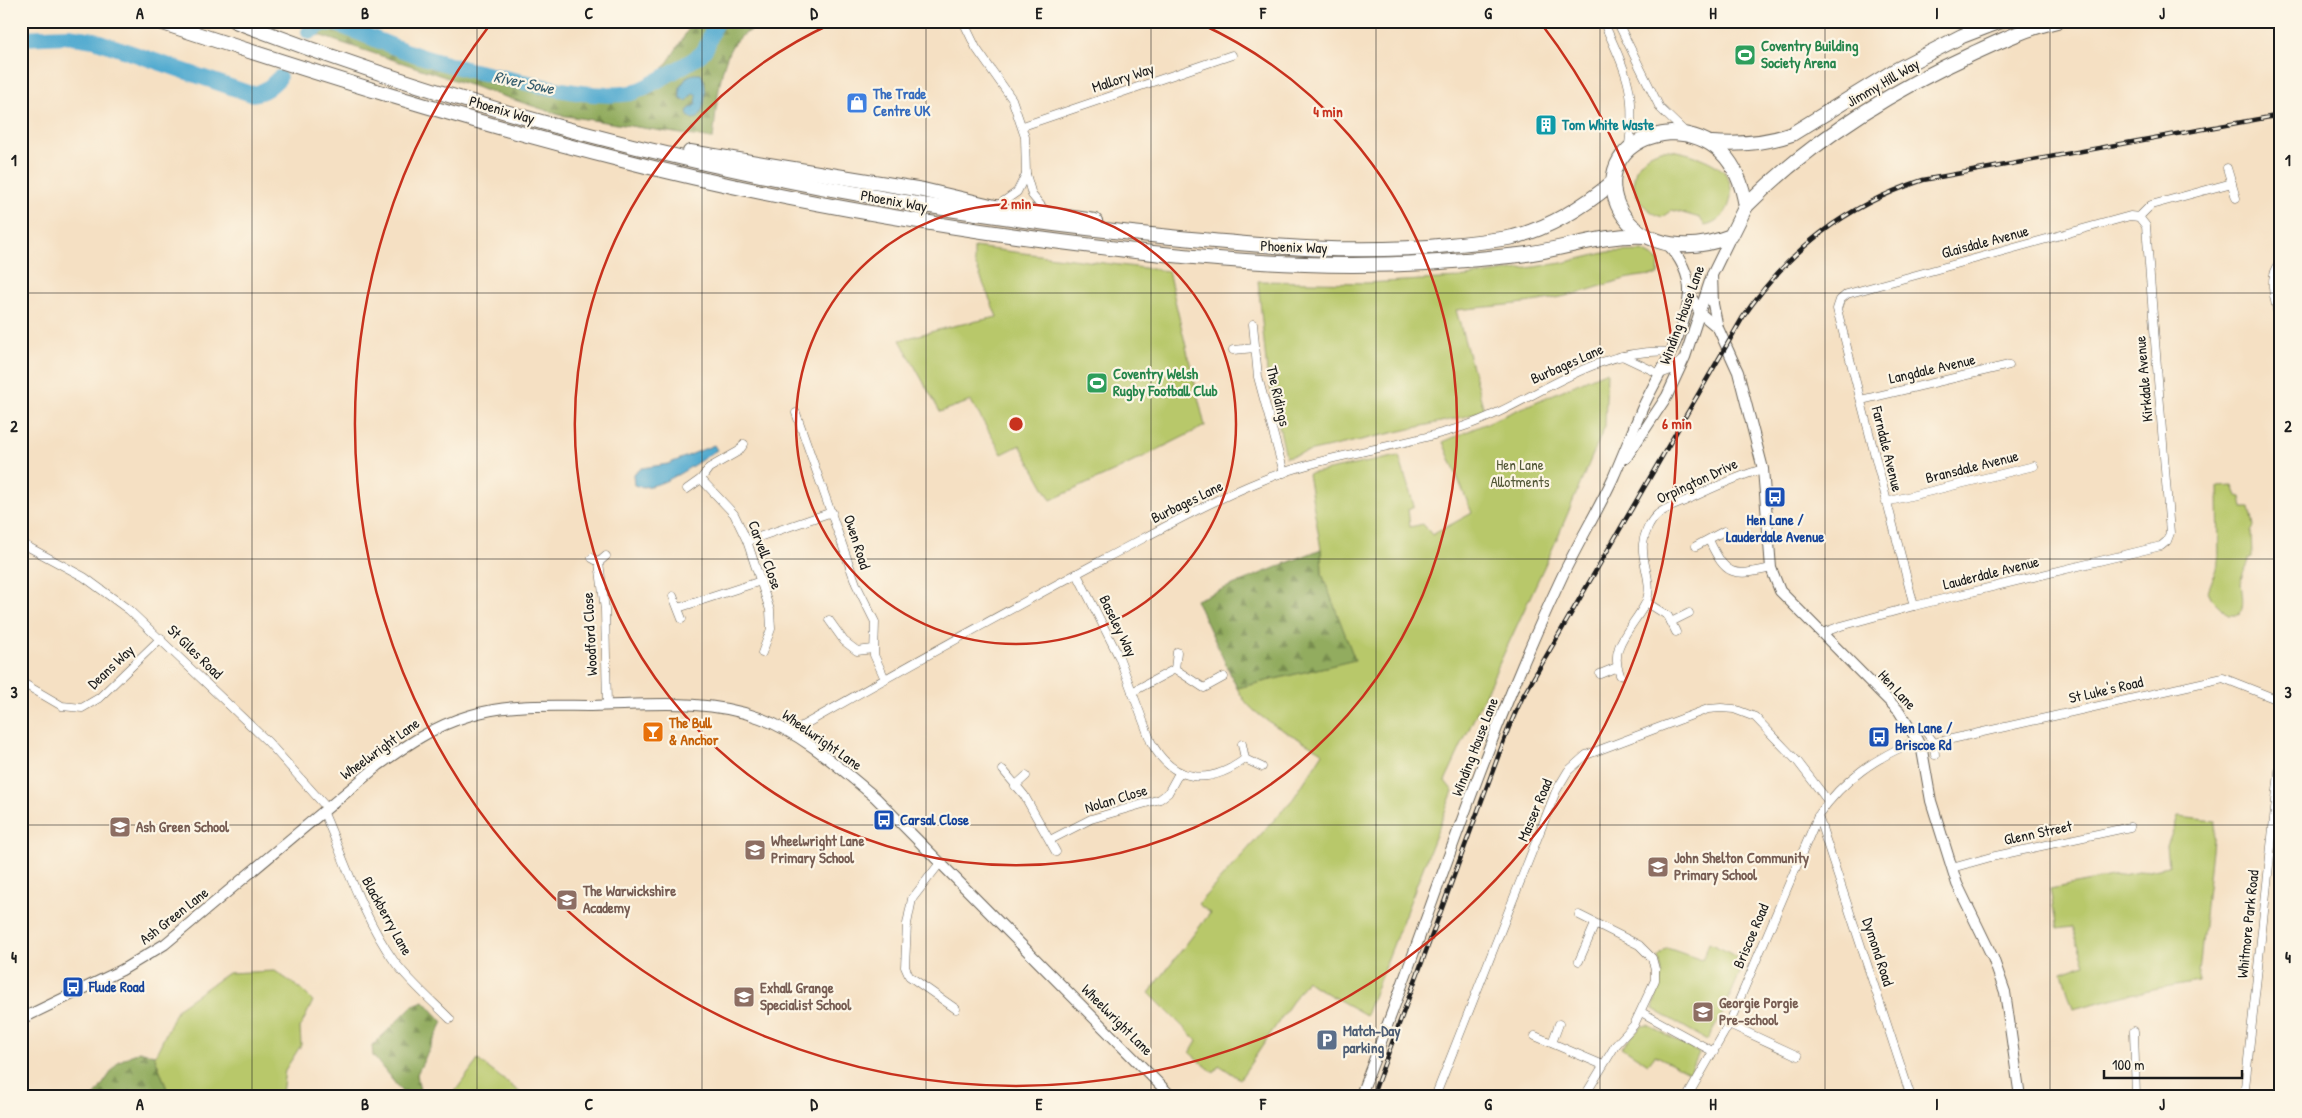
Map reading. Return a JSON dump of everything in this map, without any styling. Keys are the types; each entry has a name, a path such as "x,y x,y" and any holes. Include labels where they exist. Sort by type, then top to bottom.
{"highway":[{"name":"Phoenix Way","path":"157,21 502,128 630,162 835,206 938,225 1079,245 1234,260 1306,264 1395,265 1522,255 1625,234 1647,236"},
{"name":"Phoenix Way","path":"235,21 420,88 625,144 732,170 865,196 1059,226 1307,250 1390,249 1492,240 1514,236 1550,225 1598,196 1612,183"},
{"name":"Jimmy Hill Way","path":"1712,143 1733,145 1775,140 1792,134 1902,66 1962,36 2001,21"},
{"name":"Jimmy Hill Way","path":"1746,206 1790,165 1871,107 1961,59 2031,29 2057,21"},
{"path":"1671,133 1687,135 1712,143 1732,164 1740,178 1746,206 1731,236 1712,244 1689,246 1667,244 1647,236 1629,224 1616,204 1612,183 1615,172 1628,150 1643,138 1671,133"},
{"path":"625,144 722,156 923,190 995,207 1235,244"}],"street":[{"path":"963,21 976,48 1012,99 1023,126 1027,155 1026,174 1032,195 1049,215"},
{"path":"1603,21 1630,84 1632,121 1628,150"},
{"path":"1617,21 1660,108 1687,135"},
{"name":"Mallory Way","path":"1023,126 1232,56"},
{"path":"2227,168 2236,198"},
{"path":"995,207 1017,192 1026,174"},
{"path":"2139,217 2150,205 2232,183"},
{"name":"Glaisdale Avenue","path":"1840,300 1847,294 1865,289 2130,216 2139,217"},
{"name":"Kirkdale Avenue","path":"2139,217 2146,226 2167,484 2170,533 2167,541"},
{"name":"Winding House Lane","path":"1612,479 1667,396 1686,357 1712,275 1731,236"},
{"name":"Winding House Lane","path":"1360,1097 1514,689 1560,582 1612,479 1643,408 1671,352 1689,293 1684,270 1667,244"},
{"path":"2281,262 2273,273 2273,281 2281,326"},
{"name":"Hen Lane","path":"1712,275 1713,304 1718,328 1738,372 1763,469 1771,568 1780,591 1899,712 1922,750 1931,801 1952,868 1993,958 2004,992 2020,1097"},
{"name":"Hen Lane","path":"1689,293 1700,313 1718,328"},
{"name":"Farndale Avenue","path":"1840,300 1837,309 1914,606"},
{"name":"The Ridings","path":"1252,324 1258,377 1284,473"},
{"path":"1233,350 1254,348"},
{"name":"Burbages Lane","path":"794,735 802,726 1076,574 1183,518 1263,480 1461,427 1571,374 1620,356 1643,352 1671,352"},
{"name":"Burbages Lane","path":"1620,356 1660,374"},
{"path":"1660,374 1671,370 1686,357"},
{"name":"Langdale Avenue","path":"1860,400 2009,365"},
{"name":"Owen Road","path":"796,413 856,584 875,622 873,649 876,661 885,679"},
{"path":"687,489 701,480 709,468 739,451 744,444"},
{"name":"Bransdale Avenue","path":"1886,502 2034,466"},
{"name":"Orpington Drive","path":"1616,666 1618,648 1646,602 1648,582 1643,545 1645,535 1657,515 1743,474 1763,469"},
{"name":"Carvell Close","path":"701,480 734,514 747,541 772,619 762,653"},
{"path":"747,541 832,512"},
{"path":"1696,546 1724,531"},
{"path":"1709,540 1720,562 1726,568 1735,572 1748,573 1771,568"},
{"name":"Lauderdale Avenue","path":"1822,633 1914,606 2160,546 2167,541"},
{"name":"St Giles Road","path":"21,543 92,582 161,638 268,742 325,810"},
{"name":"Woodford Close","path":"592,558 603,559 606,705"},
{"name":"Baseley Way","path":"1076,574 1119,657 1158,755 1179,773"},
{"path":"678,608 761,581"},
{"path":"674,596 682,619"},
{"path":"1646,602 1668,616 1676,632"},
{"path":"1671,622 1689,613"},
{"path":"829,620 844,641 858,650 873,649"},
{"name":"Deans Way","path":"21,682 62,706 82,708 98,698 161,638"},
{"path":"1175,669 1177,652"},
{"path":"1600,674 1616,666 1620,675"},
{"path":"1132,692 1175,669"},
{"path":"1175,669 1204,688 1224,677"},
{"name":"St Luke's Road","path":"1934,743 2223,678 2281,700"},
{"name":"Wheelwright Lane","path":"325,810 378,765 412,741 456,720 501,708 692,704 716,706 760,718 794,735 840,768 875,797 1172,1097"},
{"name":"Masser Road","path":"1434,1097 1556,790 1561,780 1576,763 1599,749 1708,709 1734,709 1755,717 1798,762 1828,801"},
{"path":"1926,732 1934,743 1935,755"},
{"name":"Briscoe Road","path":"1687,1097 1714,1052 1728,1024 1818,816 1828,801 1853,776 1887,753 1917,740"},
{"path":"1242,744 1245,759"},
{"name":"Whitmore Park Road","path":"2244,1097 2281,754"},
{"path":"1179,773 1187,776 1210,776 1223,773 1245,759"},
{"path":"1245,759 1262,767"},
{"path":"1003,770 1024,795 1056,852"},
{"name":"Nolan Close","path":"1050,840 1091,819 1160,799 1168,793 1179,773"},
{"path":"1015,786 1026,776"},
{"name":"Ash Green Lane","path":"21,1019 122,970 158,949 325,810"},
{"name":"Blackberry Lane","path":"325,810 353,883 386,948 401,969 450,1019"},
{"name":"Dymond Road","path":"1818,816 1911,1097"},
{"name":"Glenn Street","path":"1952,868 1991,857 2130,827"},
{"path":"940,863 912,899 907,924 905,966 909,976 956,1009"},
{"path":"1579,915 1639,945 1652,958 1655,969 1654,980 1634,1025 1615,1046 1584,1097"},
{"path":"1580,960 1595,924"},
{"path":"950,1003 956,996"},
{"path":"1641,1012 1714,1052"},
{"path":"1552,1043 1559,1024"},
{"path":"1728,1024 1798,1056"},
{"path":"2134,1031 2136,1097"},
{"name":"Winding House Lane","path":"1355,1097 1384,1035"},
{"path":"1535,1036 1603,1065"}],"green space":[{"path":"693,21 768,21 741,36 726,58 719,86 713,139 560,115 309,32 324,23 336,24 411,53 495,77 566,90 627,93 648,87 652,83 665,67","holes":["688,76 705,80 703,102 691,108 696,104 697,94 693,93 683,101 680,98 680,87"]},
{"path":"1660,150 1676,151 1705,159 1725,173 1731,189 1731,197 1729,205 1720,219 1705,226 1700,218 1672,210 1662,217 1642,203 1636,194 1634,184 1635,173 1648,156"},
{"path":"974,247 1168,271 1205,426 1115,471 1051,500 1020,445 1002,454 971,401 940,412 900,340 997,317 974,261"},
{"path":"1643,251 1659,260 1658,275 1623,279 1581,292 1542,301 1456,310 1484,410 1467,416 1286,457 1267,372 1258,281 1366,283 1459,278 1562,263 1608,252"},
{"name":"Hen Lane Allotments","path":"1607,371 1605,426 1556,541 1445,781 1453,791 1366,1015 1312,985 1307,980 1240,1079 1219,1065 1214,1073 1190,1053 1197,1041 1149,993 1210,913 1198,904 1293,799 1323,753 1263,718 1244,699 1237,688 1354,660 1322,574 1321,549 1308,474 1399,456 1414,506 1408,509 1410,527 1423,524 1432,535 1472,513 1443,442"},
{"path":"2233,486 2237,496 2241,497 2243,508 2250,508 2254,526 2251,531 2252,557 2249,558 2241,580 2243,603 2239,615 2228,615 2212,599 2208,591 2219,562 2218,487"},
{"path":"1321,549 1322,574 1355,660 1237,688 1196,600"},
{"path":"2178,817 2215,821 2198,982 2131,994 2073,1009 2062,972 2085,964 2072,927 2057,929 2050,889 2169,866 2167,846"},
{"path":"1709,943 1738,959 1742,968 1721,1017 1707,1040 1653,1009 1662,975 1658,957 1667,948 1702,960"},
{"path":"275,971 301,989 313,1001 300,1028 301,1045 285,1070 282,1094 284,1097 170,1097 154,1055 178,1008 228,973"},
{"path":"424,1001 443,1022 417,1074 421,1097 406,1097 373,1056 372,1046 413,1005"},
{"path":"1648,1025 1699,1053 1690,1073 1655,1055 1648,1064 1622,1047 1642,1026"},
{"path":"139,1051 154,1055 170,1097 94,1097 118,1062"},
{"path":"478,1060 526,1097 451,1097"}],"water":[{"path":"701,74 703,78 705,96 701,114 698,118 693,119 688,116 687,111 696,104 697,95 693,93 687,101 680,99 680,87 688,76"},
{"path":"714,445 717,450 665,481 643,487 634,485 633,474 642,468 668,464"}],"waterway":[{"name":"River Sowe","path":"309,32 324,23 336,24 411,53 457,67 560,89 608,95 637,91 696,58 707,47 717,21"},
{"name":"River Sowe","path":"21,38 68,36 94,40 251,94 266,89 279,78"}],"railway":[{"path":"1372,1097 1509,727 1522,698 1743,317 1780,271 1800,251 1843,217 1868,203 1923,180 2281,115"}],"place":[{"name":"Coventry Building Society Arena","path":"1745,55"},
{"name":"The Trade Centre UK","path":"857,103"},
{"name":"Tom White Waste","path":"1546,125"},
{"name":"Coventry Welsh Rugby Football Club","path":"1097,383"},
{"name":"Hen Lane / Lauderdale Avenue","path":"1775,497"},
{"name":"The Bull & Anchor","path":"653,732"},
{"name":"Hen Lane / Briscoe Rd","path":"1879,737"},
{"name":"Carsal Close","path":"884,820"},
{"name":"Ash Green School","path":"120,827"},
{"name":"Wheelwright Lane Primary School","path":"755,850"},
{"name":"John Shelton Community Primary School","path":"1658,867"},
{"name":"The Warwickshire Academy","path":"567,900"},
{"name":"Flude Road","path":"73,987"},
{"name":"Exhall Grange Specialist School","path":"744,997"},
{"name":"Georgie Porgie Pre-school","path":"1703,1012"},
{"name":"Match-Day parking","path":"1327,1040"}]}
